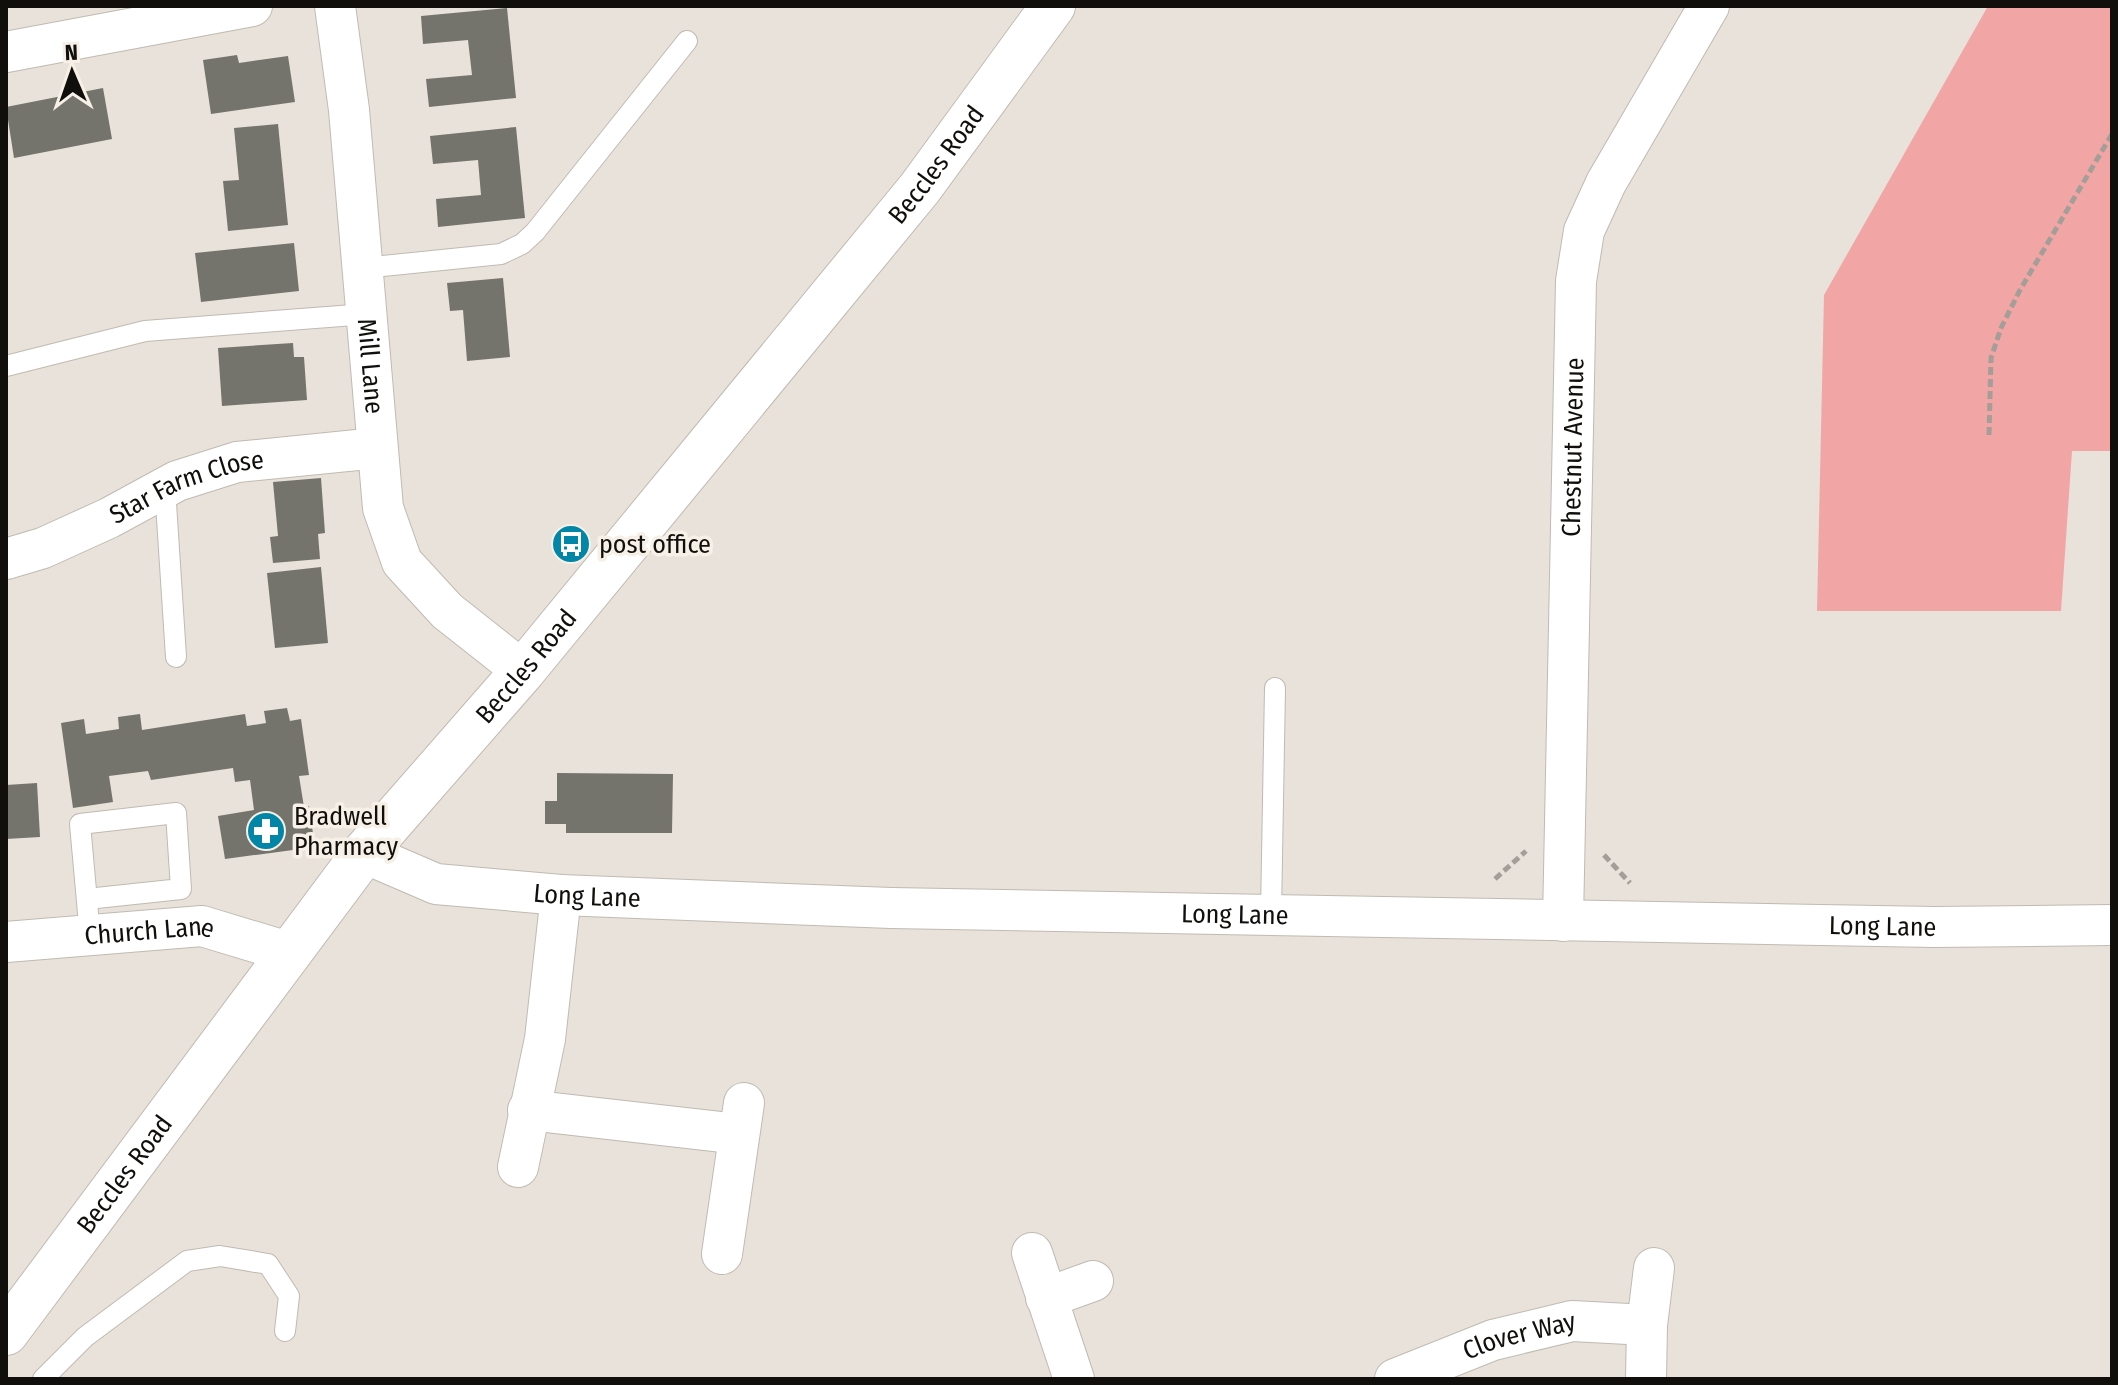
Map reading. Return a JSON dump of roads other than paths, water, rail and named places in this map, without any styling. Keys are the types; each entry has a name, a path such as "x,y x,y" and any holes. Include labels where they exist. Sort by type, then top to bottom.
{"highway":[{"name":"Beccles Road","path":"6,1333 364,853 523,671 920,188 1053,6"}],"street":[{"path":"6,52 252,6"},
{"name":"Mill Lane","path":"335,6 349,110 383,508 402,562 447,611 523,671"},
{"name":"Chestnut Avenue","path":"1563,921 1578,269 1584,231 1606,183 1709,6"},
{"name":"Star Farm Close","path":"6,559 56,542 109,518 177,481 237,462 377,448"},
{"name":"Long Lane","path":"364,853 436,884 561,895 891,908 1563,921 1962,927 2112,925"},
{"path":"518,1167 545,1039 561,895"},
{"name":"Church Lane","path":"6,942 89,917 202,926 288,952"},
{"path":"528,1110 742,1119 722,1254"},
{"path":"1032,1253 1074,1379"},
{"path":"1646,1379 1647,1325 1654,1268"},
{"path":"1046,1298 1093,1281"},
{"name":"Clover Way","path":"1395,1379 1493,1340 1572,1321 1647,1325"}],"lane":[{"path":"363,268 501,254 522,244 545,220 687,41"},
{"path":"6,366 145,331 367,314"},
{"path":"165,488 176,657"},
{"path":"1271,913 1275,688"},
{"path":"176,813 181,889 89,917 80,824 176,813"},
{"path":"43,1379 85,1337 187,1261 220,1256 268,1264 289,1296 285,1331"}],"place":[{"name":"post office","path":"571,544"},
{"name":"Bradwell Pharmacy","path":"266,831"}]}
